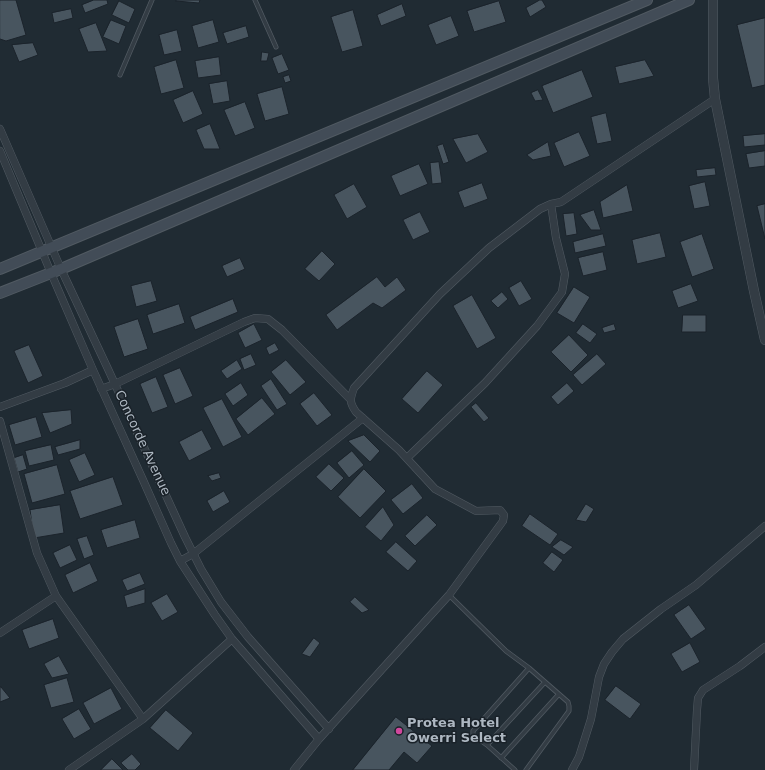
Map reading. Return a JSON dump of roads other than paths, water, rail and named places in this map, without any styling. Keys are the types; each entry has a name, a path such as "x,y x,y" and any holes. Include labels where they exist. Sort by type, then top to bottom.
{"main road":[{"path":"0,269 647,0"},
{"path":"0,293 61,269 689,0"}],"street":[{"path":"713,0 713,78 716,99 765,340"},
{"path":"350,399 354,388 440,294 489,248 540,209 551,204 561,202 716,99"},
{"name":"Concorde Avenue","path":"0,129 61,269 193,554 221,602 234,620 329,729"},
{"name":"Concorde Avenue","path":"0,151 101,389 180,561 232,639 319,739"},
{"path":"407,458 485,383 537,326 562,292 565,274 556,238 551,204"},
{"path":"101,389 115,384 244,322 255,318 268,319 282,330 350,399 356,412 407,458 436,489 476,511 500,510 504,515 503,521 449,595 319,739 294,770"},
{"path":"0,407 65,384 93,370"},
{"path":"180,561 193,554 363,418"},
{"path":"0,421 37,554 56,596 143,719"},
{"path":"572,770 579,757 591,719 599,677 604,664 612,652 624,639 661,609 696,585 765,526"},
{"path":"0,633 56,596"},
{"path":"69,770 143,719 232,639"},
{"path":"694,770 698,698 703,690 740,666 765,647"}],"lane":[{"path":"120,75 152,0"},
{"path":"255,0 276,47"},
{"path":"449,595 506,650 568,702 569,710 526,770"},
{"path":"515,770 487,745 473,735 473,731 529,668"},
{"path":"487,745 545,682"},
{"path":"501,758 559,694"}],"place":[{"name":"Protea Hotel Owerri Select","path":"399,731"}]}
